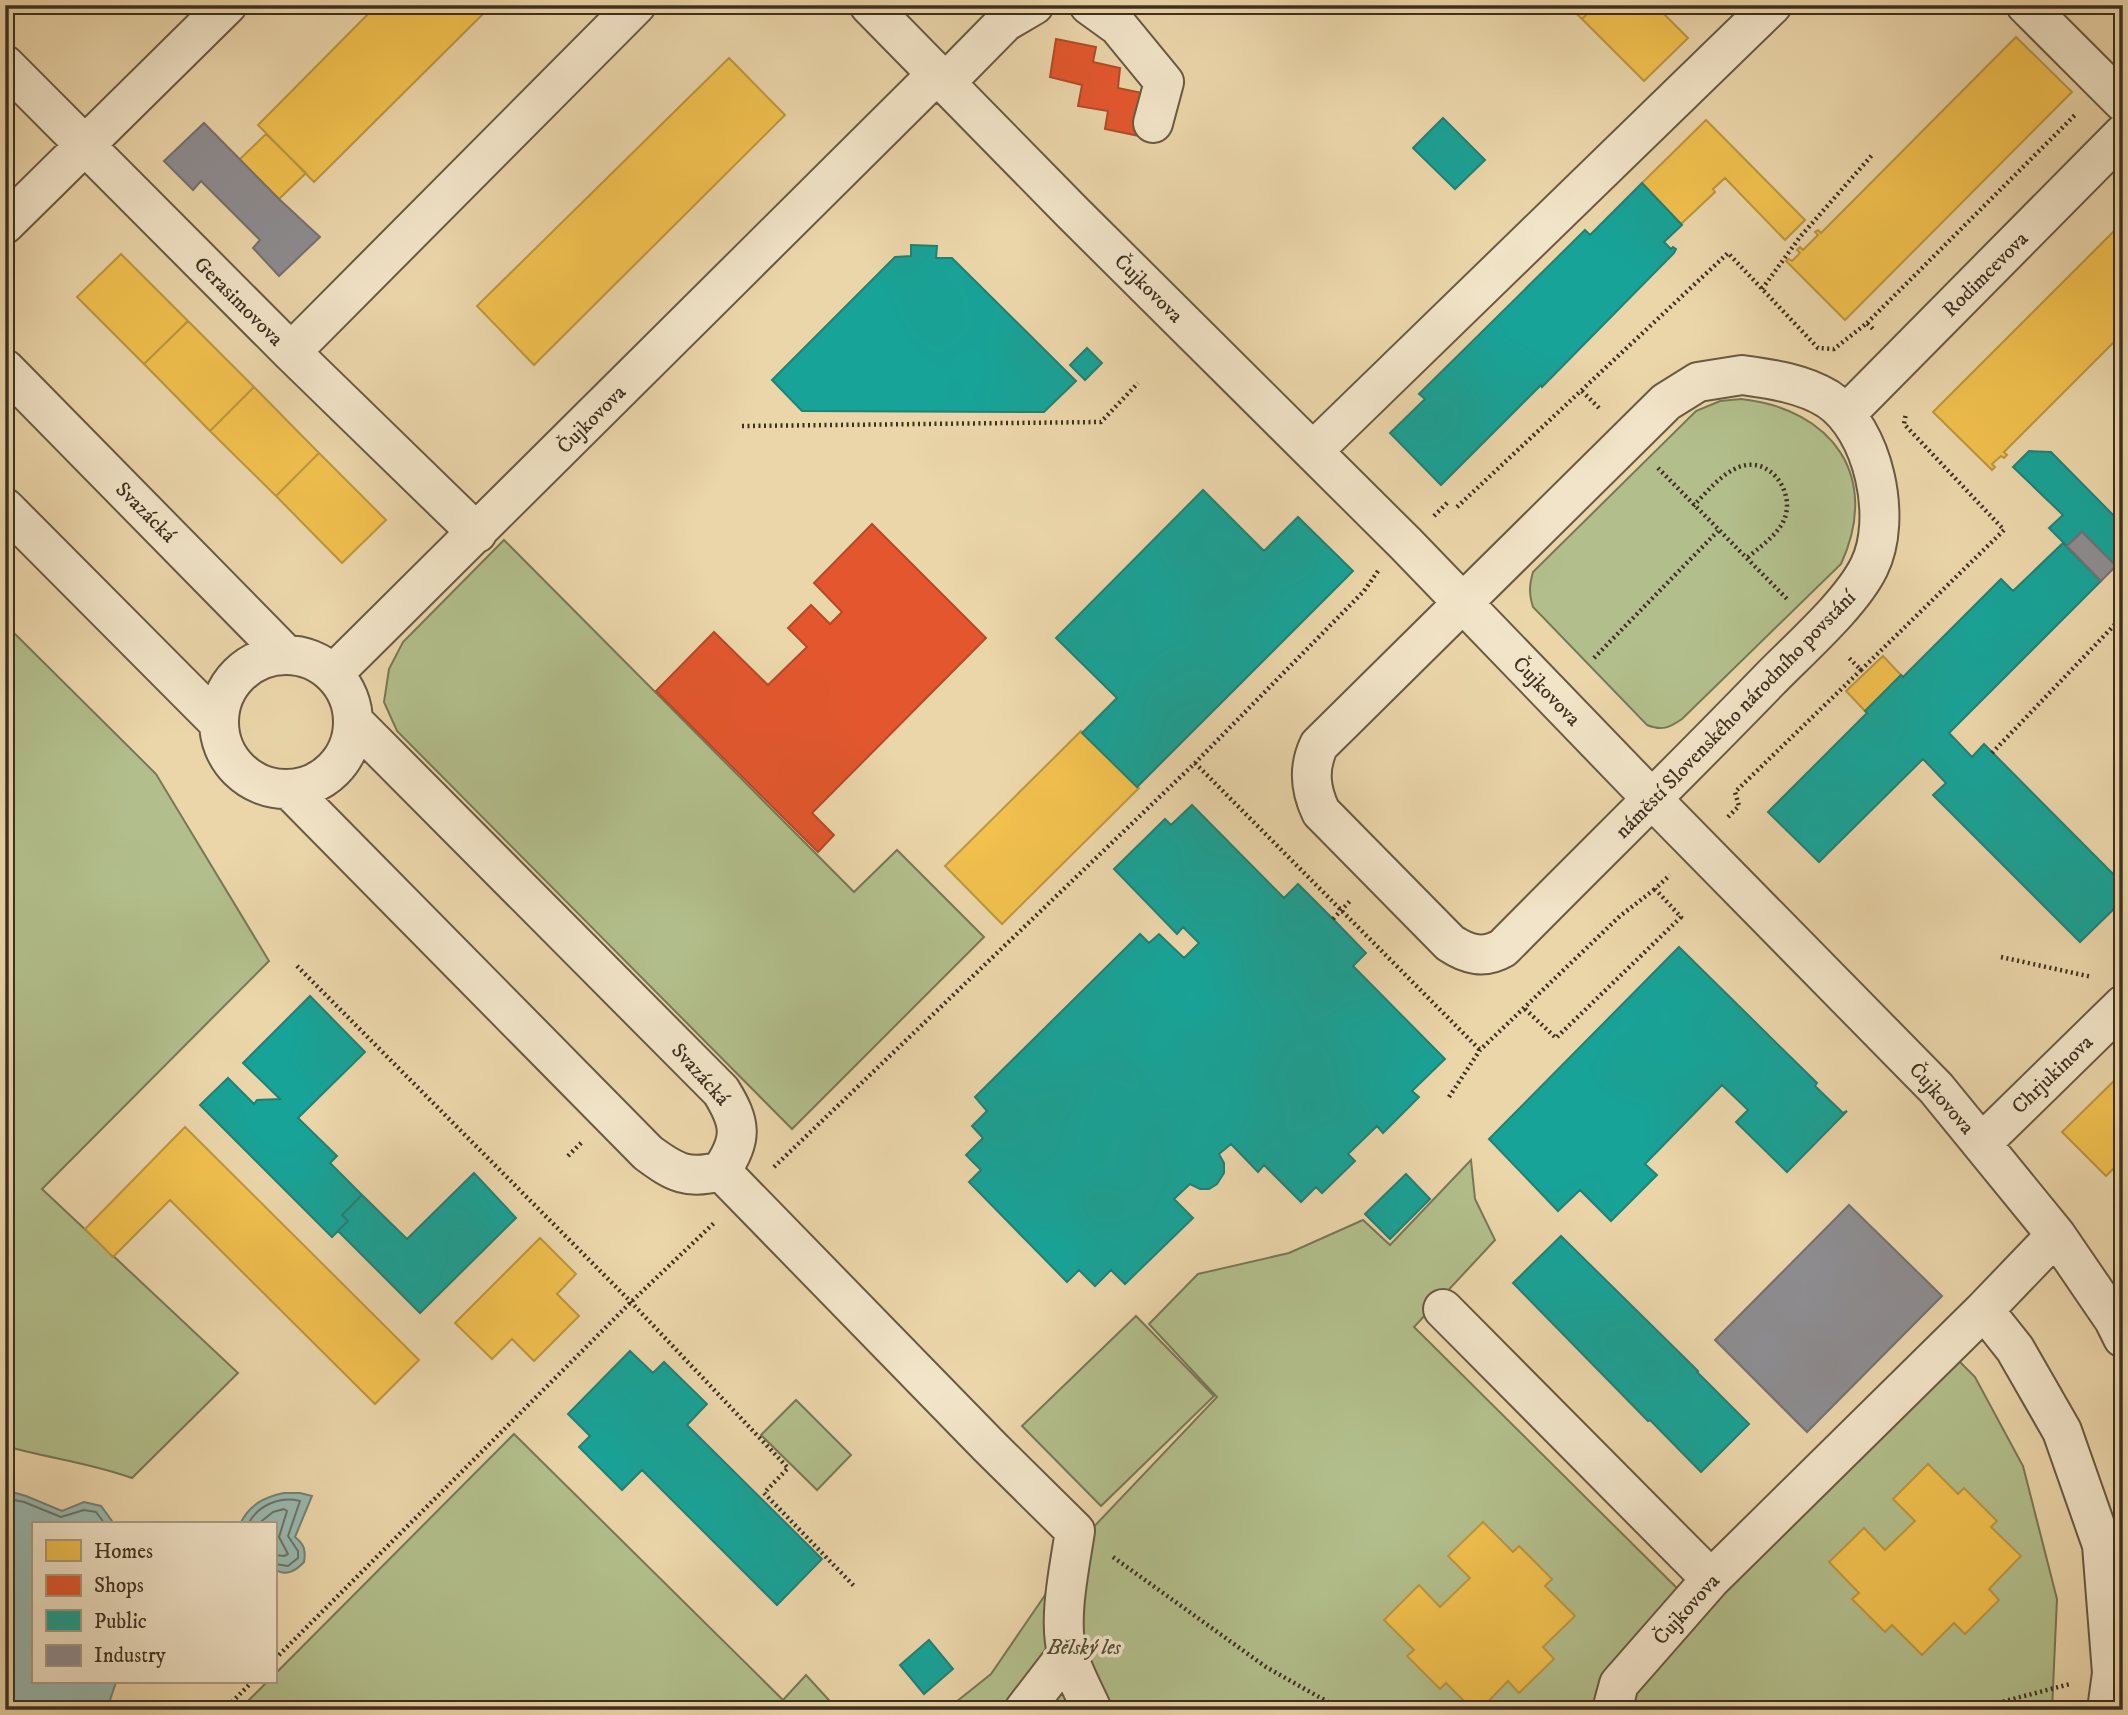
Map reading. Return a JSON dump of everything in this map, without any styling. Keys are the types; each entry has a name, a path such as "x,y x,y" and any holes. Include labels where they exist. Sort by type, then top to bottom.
{"street":[{"path":"5,223 227,5"},
{"path":"291,352 636,5"},
{"name":"Čujkovova","path":"869,5 1406,544 1936,1088 2056,1235 2118,1317"},
{"path":"941,78 1005,22 1034,5"},
{"path":"1090,5 1118,26 1164,82 1153,123"},
{"path":"1313,450 1772,5"},
{"path":"2026,5 2114,93"},
{"name":"Gerasimovova","path":"5,65 291,352 477,533"},
{"name":"Čujkovova","path":"333,674 941,78"},
{"name":"Rodimcevova","path":"1846,414 2123,134"},
{"name":"Svazácká","path":"5,369 286,655"},
{"name":"náměstí Slovenského národního povstání","path":"1742,375 1774,379 1827,399 1846,414 1857,431 1879,495 1880,522 1871,565 1859,587 1653,800 1503,948 1485,956 1473,955 1450,943 1321,812 1311,784 1314,755 1319,745 1629,437 1680,391 1698,382 1742,375"},
{"path":"5,509 219,723"},
{"path":"286,655 312,660 333,674 344,688 351,704 353,721 348,746 335,768 322,779 289,789 257,783 244,774 231,760 222,742 219,723 221,706 238,675 252,664 268,657 286,655"},
{"name":"Svazácká","path":"353,721 721,1091 734,1113 738,1136 733,1154 733,1182"},
{"path":"289,789 648,1153 668,1168 688,1176 733,1182 1075,1531 1066,1588 1065,1636 1067,1654 1093,1710"},
{"name":"Chrjukinova","path":"1982,1143 2123,1005"},
{"name":"Čujkovova","path":"1612,1710 1619,1684 1711,1579 1984,1310 2056,1235"},
{"path":"1443,1309 1711,1579"},
{"path":"1984,1310 2015,1349 2062,1431 2102,1545 2109,1691"},
{"path":"1024,1710 1067,1654"}],"path":[{"path":"1867,323 2114,93"},
{"path":"1762,289 1800,237 1873,154"},
{"path":"742,426 1101,422 1138,383"},
{"path":"1450,1097 1480,1050 1620,916 1655,890 1699,847 1739,806 1735,792 1861,670 1693,506 1582,391"},
{"path":"1693,506 1721,479 1742,466 1762,468 1777,477 1785,487 1785,517 1774,533 1746,559"},
{"path":"276,1658 631,1302 733,1182 1195,763 1449,501"},
{"path":"1594,658 1718,531"},
{"path":"1992,753 2123,616"},
{"path":"1195,763 1480,1050"},
{"path":"1525,1009 1556,1038 1681,917 1655,890"},
{"path":"2001,957 2096,978"},
{"path":"297,966 631,1302 788,1468 764,1493 854,1586"},
{"path":"1075,1531 1266,1667 1342,1710"},
{"path":"224,1710 250,1684"},
{"path":"1971,1710 2109,1691"}],"green space":[{"path":"1741,399 1773,405 1801,417 1824,433 1840,453 1851,476 1855,503 1852,532 1841,564 1682,719 1665,728 1652,727 1647,725 1533,607 1530,590 1533,572 1696,411 1720,401"},
{"path":"504,540 854,892 897,850 984,937 792,1129 397,731 384,702 389,669 403,642"},
{"path":"5,624 156,774 269,961 42,1189 238,1373 132,1478 101,1468 5,1446"},
{"name":"Bělský les","path":"1471,1160 1475,1199 1495,1240 1414,1327 1691,1602 1946,1348 1975,1377 2023,1466 2057,1599 2052,1710 946,1710 991,1674 1087,1534 1217,1397 1149,1324 1198,1274 1289,1253 1363,1220 1390,1245"},
{"path":"1136,1316 1214,1396 1101,1506 1022,1426"},
{"path":"796,1400 851,1455 817,1490 761,1435"},
{"path":"514,1434 783,1700 806,1675 838,1710 239,1710 265,1684 276,1684 276,1673"}],"water":[{"path":"5,1490 62,1511 84,1502 101,1506 112,1522 32,1522 32,1684 115,1684 109,1703 104,1710 5,1710"},
{"path":"284,1493 312,1496 295,1537 304,1548 304,1562 286,1573 276,1570 276,1522 241,1522 258,1503"}],"building: Homes":[{"path":"377,5 492,5 314,182 258,125"},
{"path":"1568,5 1596,5 1582,19"},
{"path":"1596,5 1655,5 1688,38 1644,81 1582,19"},
{"path":"2016,37 2072,92 1845,320 1786,261 1792,261 1800,253 1797,250 1800,247 1803,250 1818,235 1815,232 1818,230 1821,233"},
{"path":"729,58 785,115 534,365 477,306"},
{"path":"1706,120 1805,220 1785,240 1725,178 1713,189 1715,192 1681,224 1642,183"},
{"path":"266,134 306,173 279,199 239,160"},
{"path":"2123,222 2123,333 2004,452 2007,455 2004,458 2001,456 1992,464 1995,467 1992,470 1933,412"},
{"path":"121,254 188,321 144,364 77,297"},
{"path":"188,321 254,387 210,431 144,364"},
{"path":"254,387 319,453 276,496 210,431"},
{"path":"319,453 386,520 342,563 276,496"},
{"path":"1883,656 1901,675 1865,711 1846,691"},
{"path":"1081,731 1139,788 1002,924 945,866"},
{"path":"2123,1072 2123,1159 2106,1176 2062,1132"},
{"path":"185,1127 419,1360 375,1404 170,1200 113,1257 85,1229"},
{"path":"540,1238 576,1274 557,1294 579,1316 534,1361 512,1339 492,1359 455,1323"},
{"path":"1928,1464 1958,1494 1964,1488 1997,1521 1991,1527 2021,1556 1989,1589 1999,1600 1965,1634 1954,1623 1922,1655 1892,1625 1885,1632 1852,1599 1859,1593 1829,1562 1864,1528 1885,1550 1915,1521 1893,1499"},
{"path":"1483,1522 1513,1552 1519,1546 1552,1579 1545,1586 1575,1616 1543,1647 1554,1659 1519,1693 1508,1681 1480,1710 1473,1710 1446,1683 1440,1689 1407,1656 1414,1650 1384,1620 1419,1585 1440,1607 1470,1578 1448,1556"}],"building: Shops":[{"path":"1056,39 1096,47 1093,62 1120,68 1118,88 1147,94 1139,136 1105,129 1108,111 1078,106 1082,85 1050,77"},
{"path":"872,524 986,638 812,813 834,835 818,852 656,691 714,632 768,685 807,647 788,628 811,605 830,624 842,612 814,583"}],"building: Public":[{"path":"1443,118 1485,160 1455,189 1413,148"},
{"path":"1642,183 1682,225 1664,242 1671,249 1676,249 1674,253 1441,485 1390,433 1425,399 1419,394 1585,230 1590,235"},
{"path":"911,245 937,246 936,258 952,258 1076,381 1044,412 802,411 772,380 895,257 911,256"},
{"path":"1087,348 1102,363 1085,380 1070,365"},
{"path":"2029,451 2051,452 2123,525 2123,555 2114,564 2082,532 2067,546 2049,528 2063,515 2013,467"},
{"path":"1203,490 1264,551 1298,517 1353,571 1137,787 1082,733 1117,698 1056,638"},
{"path":"2063,543 2101,581 1949,733 1972,757 1984,744 2123,884 2123,900 2080,942 1933,795 1946,783 1923,759 1819,862 1768,812 1901,675 1903,677 2001,579 2013,591"},
{"path":"1192,805 1284,898 1298,884 1333,919 1366,953 1353,966 1445,1059 1412,1091 1419,1097 1383,1133 1377,1126 1348,1154 1355,1161 1322,1193 1316,1187 1301,1202 1264,1165 1258,1172 1231,1144 1219,1154 1224,1163 1224,1173 1217,1184 1209,1189 1200,1189 1190,1184 1174,1199 1193,1218 1125,1284 1111,1270 1095,1286 1079,1270 1067,1282 969,1182 981,1170 966,1155 983,1138 972,1126 987,1111 975,1097 1140,934 1149,943 1159,934 1184,958 1199,943 1183,927 1177,934 1114,869 1165,819 1171,825"},
{"path":"1679,947 1817,1083 1815,1086 1843,1113 1847,1111 1787,1172 1736,1122 1748,1110 1722,1085 1645,1164 1657,1175 1611,1221 1580,1190 1558,1211 1489,1139"},
{"path":"310,996 365,1052 298,1118 337,1156 330,1163 362,1195 342,1215 348,1221 332,1237 200,1105 228,1078 254,1104 257,1100 280,1099 243,1063"},
{"path":"474,1173 516,1218 420,1313 338,1231 348,1221 342,1215 362,1195 407,1239"},
{"path":"1406,1174 1430,1199 1390,1239 1365,1214"},
{"path":"1561,1236 1749,1424 1701,1472 1513,1283"},
{"path":"630,1351 653,1373 664,1362 707,1404 687,1425 822,1559 777,1605 642,1470 622,1490 579,1447 590,1436 568,1414"},
{"path":"929,1640 953,1669 924,1694 900,1665"}],"building: Industry":[{"path":"204,123 320,237 279,276 253,248 260,240 201,181 193,190 164,161"},
{"path":"2082,532 2116,566 2101,581 2067,546"},
{"path":"1849,1205 1942,1296 1807,1432 1715,1340"}]}
